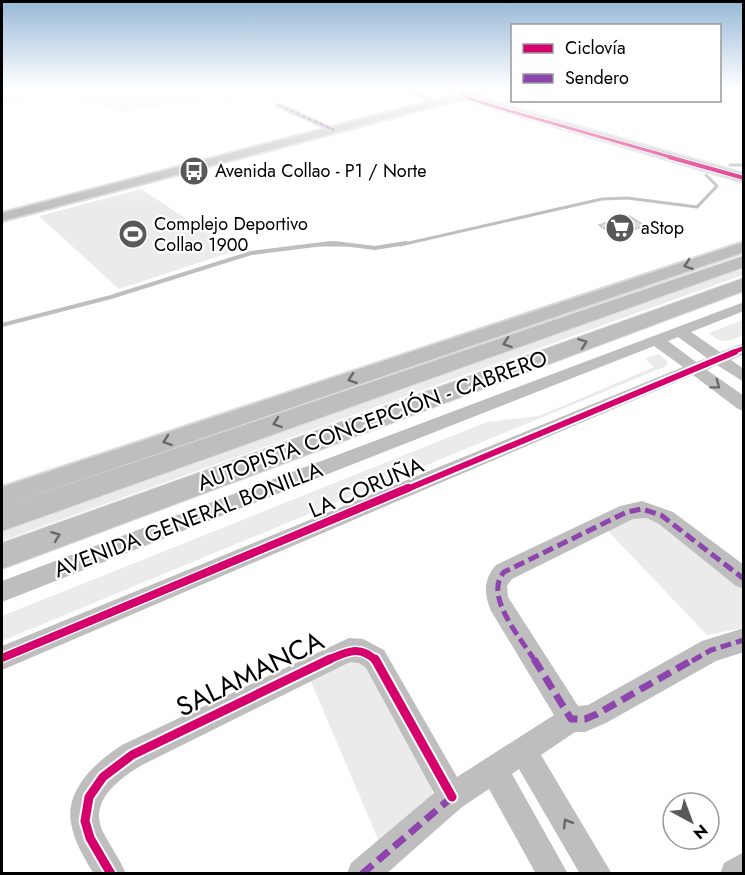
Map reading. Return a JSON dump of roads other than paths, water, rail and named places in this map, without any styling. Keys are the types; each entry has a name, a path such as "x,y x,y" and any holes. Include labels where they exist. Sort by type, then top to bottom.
{"highway":[{"name":"AUTOPISTA CONCEPCIÓN - CABRERO","path":"2,519 744,261"},
{"name":"AUTOPISTA CONCEPCIÓN - CABRERO","path":"2,556 744,284"}],"main road":[{"path":"2,217 338,129"},
{"path":"573,129 744,178"},
{"path":"2,497 744,247"}],"street":[{"name":"AVENIDA GENERAL BONILLA","path":"2,591 744,306"},
{"path":"680,330 744,377"},
{"path":"655,339 744,405"},
{"name":"LA CORUÑA","path":"2,658 744,348"},
{"path":"571,719 499,603 495,589 499,577 627,512 639,509 653,511 666,518 744,579"},
{"path":"362,873 452,797 571,719 585,719 597,714 711,650 744,640"},
{"name":"SALAMANCA","path":"111,873 88,833 85,822 89,796 106,773 132,755 350,650 363,651 375,658 452,797"},
{"path":"523,751 597,873"},
{"path":"494,770 553,873"},
{"path":"735,873 744,867"}],"waterway":[{"path":"730,165 744,165"},
{"path":"400,245 602,199 627,198 697,207 717,186 706,175"},
{"path":"2,325 111,297 251,253 331,243"},
{"path":"334,243 375,248 406,243"},
{"path":"318,245 346,245"}],"place":[{"name":"Avenida Collao - P1 / Norte","path":"194,171"},
{"name":"aStop","path":"620,228"},
{"name":"Complejo Deportivo Collao 1900","path":"133,234"}]}
